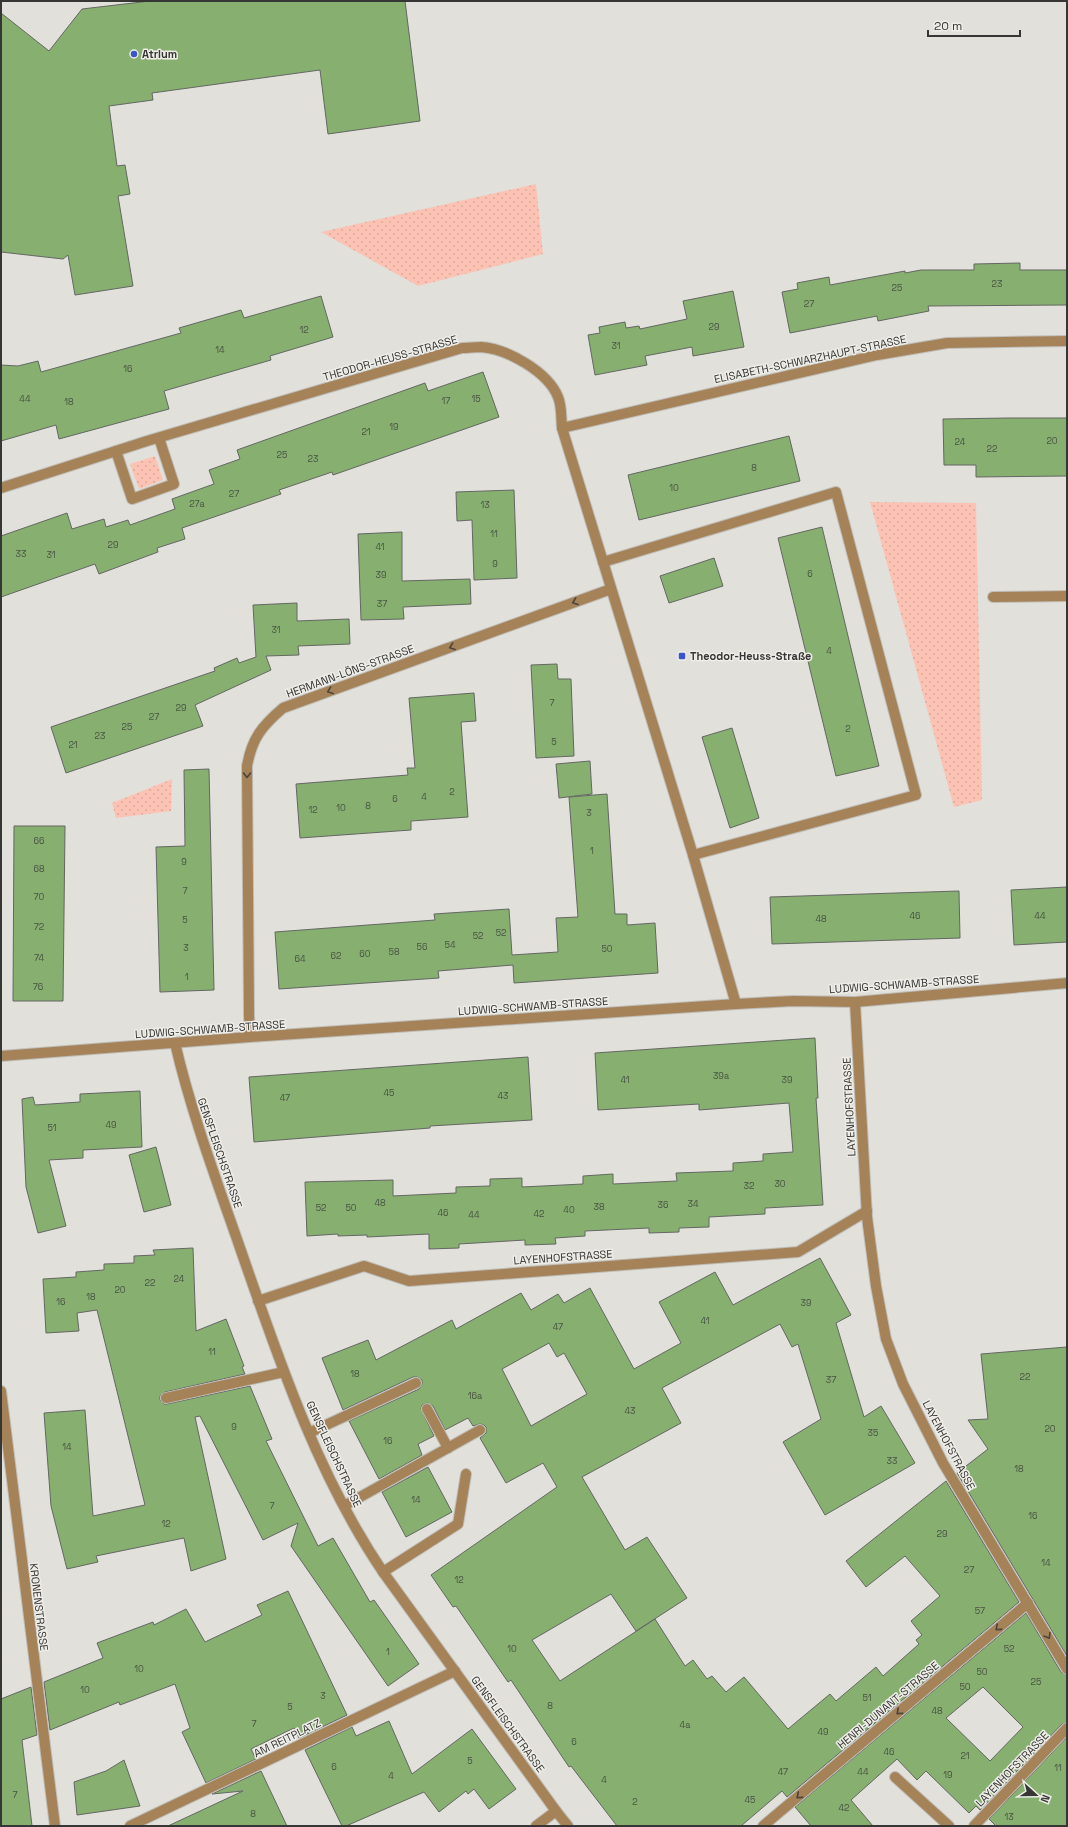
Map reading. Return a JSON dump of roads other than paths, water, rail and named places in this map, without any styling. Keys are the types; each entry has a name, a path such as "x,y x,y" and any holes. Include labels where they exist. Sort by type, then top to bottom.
{"street":[{"name":"ELISABETH-SCHWARZHAUPT-STRASSE","path":"562,428 878,355 939,344 1067,341"},
{"name":"THEODOR-HEUSS-STRASSE","path":"1,488 116,451 462,348 482,347 503,353 521,361 543,375 552,385 559,399 562,428 693,855 736,1004"},
{"path":"116,451 132,499 174,484 159,438"},
{"path":"603,562 836,492 916,795 693,855"},
{"name":"HERMANN-LÖNS-STRASSE","path":"250,1037 247,766 250,751 256,736 267,722 283,708 611,589"},
{"path":"993,597 1067,596"},
{"name":"LUDWIG-SCHWAMB-STRASSE","path":"1,1056 250,1037 736,1004 793,1001 855,1002 1067,983"},
{"name":"LAYENHOFSTRASSE","path":"855,1002 867,1211 876,1286 886,1339 903,1384 943,1463 1067,1669"},
{"name":"GENSFLEISCHSTRASSE","path":"175,1043 189,1099 258,1301 284,1372 309,1433 362,1542 568,1826"},
{"name":"LAYENHOFSTRASSE","path":"258,1301 364,1266 409,1281 798,1252 867,1211"},
{"path":"166,1398 284,1372"},
{"path":"309,1433 416,1383"},
{"name":"KRONENSTRASSE","path":"1,1391 55,1826"},
{"path":"427,1409 448,1448"},
{"path":"344,1506 480,1430"},
{"path":"383,1572 458,1524 466,1474"},
{"name":"HENRI-DUNANT-STRASSE","path":"763,1826 1028,1603"},
{"name":"AM REITPLATZ","path":"130,1826 455,1671"},
{"name":"LAYENHOFSTRASSE","path":"974,1826 1067,1728"},
{"path":"895,1777 949,1826"},
{"path":"536,1826 556,1811"}],"place":[{"name":"Atrium","path":"134,54"},
{"name":"Theodor-Heuss-Straße","path":"682,656"}]}
